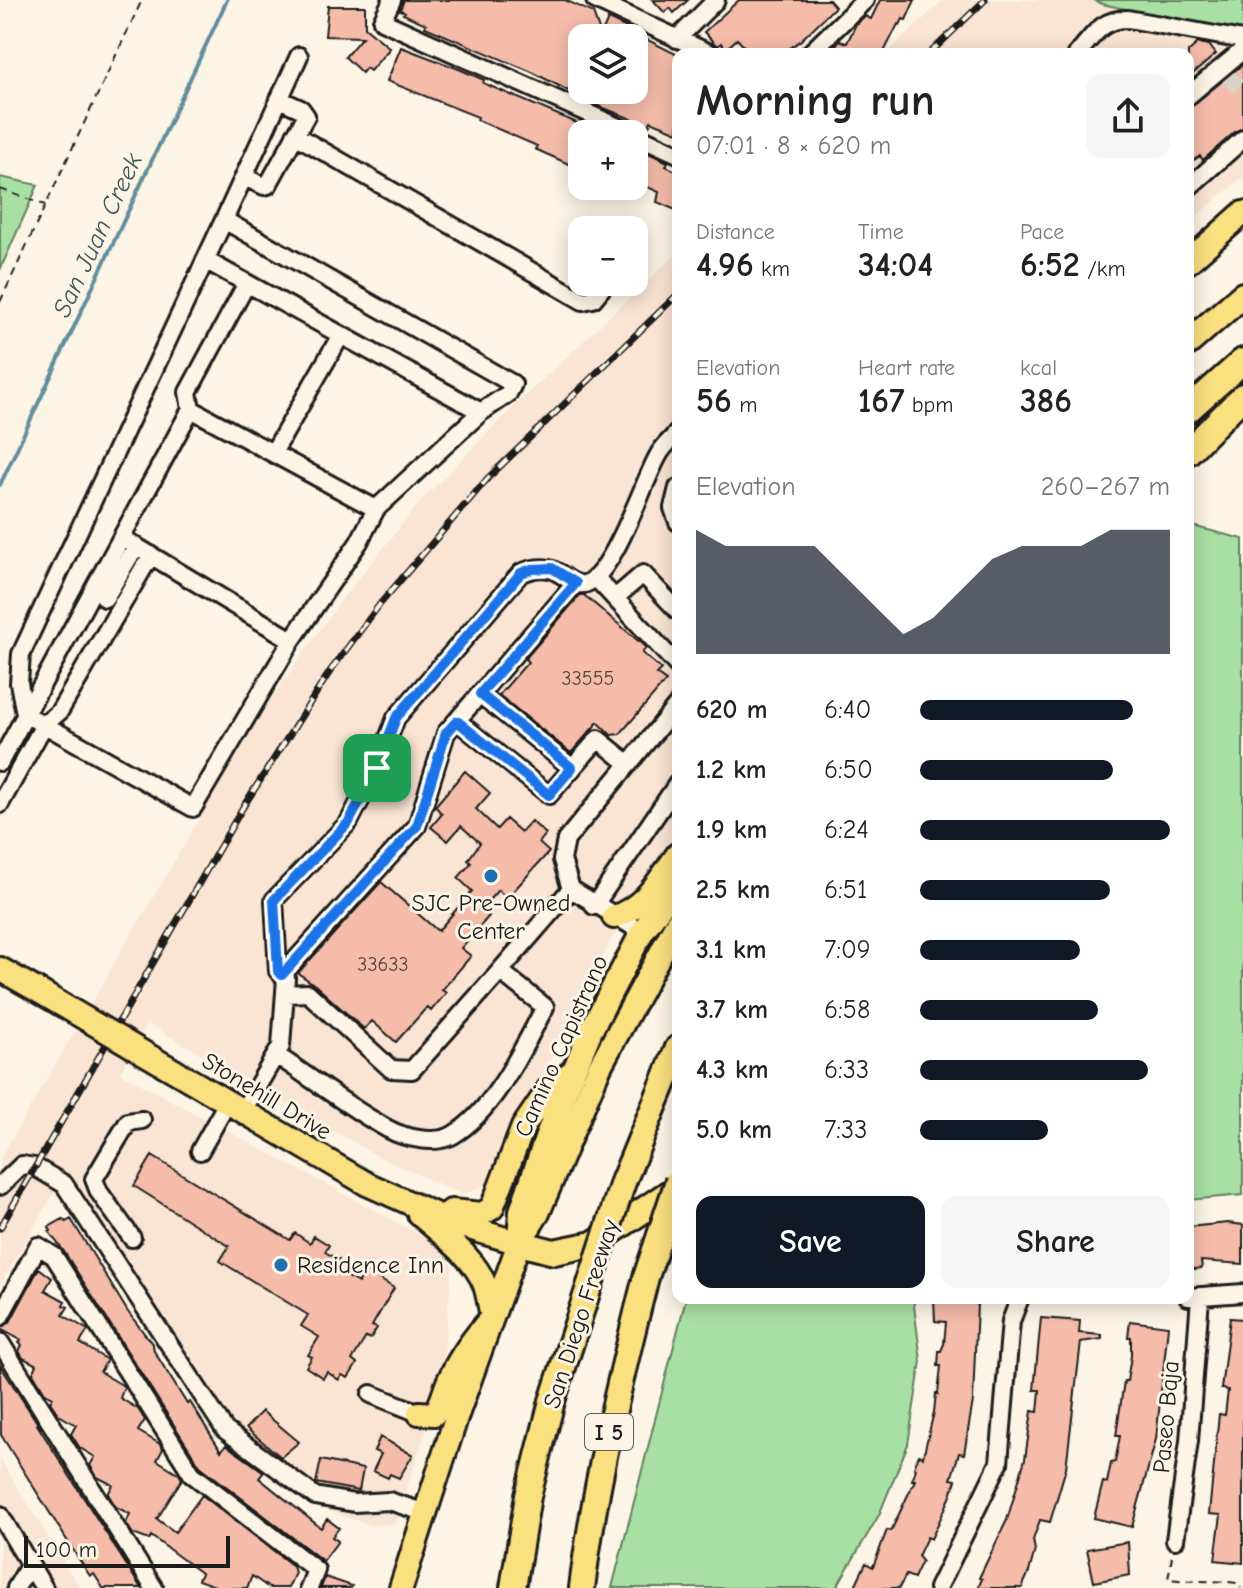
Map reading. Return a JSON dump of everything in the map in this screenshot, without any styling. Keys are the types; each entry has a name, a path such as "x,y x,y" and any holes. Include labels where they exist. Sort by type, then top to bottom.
{"highway":[{"path":"1194,338 1243,295"},
{"path":"1194,405 1243,361"},
{"path":"1194,446 1243,396"},
{"name":"San Diego Freeway","path":"513,1588 528,1496 552,1401 623,1182 672,1063"},
{"path":"519,1243 554,1252 593,1244 672,1188"},
{"name":"San Diego Freeway","path":"582,1588 603,1457 646,1277 672,1201"}],"main road":[{"path":"1194,256 1243,213"},
{"path":"614,917 629,912 644,900 672,862"},
{"name":"Camino Capistrano","path":"519,1243 521,1211 548,1133 602,1007 642,932 672,890"},
{"path":"600,1066 606,1030 613,1012 647,949 642,932 651,931 672,915"},
{"name":"Camino Capistrano","path":"401,1588 519,1243 538,1213 600,1066 672,932"},
{"name":"Stonehill Drive","path":"0,969 367,1184 459,1225 519,1243"},
{"path":"403,1199 466,1215 482,1214 492,1208 523,1127 548,1090 576,1068"},
{"path":"403,1199 462,1252 479,1273 492,1317 471,1342 449,1380 438,1410 434,1414 419,1413"},
{"path":"419,1413 434,1430 443,1459"}],"street":[{"path":"392,0 382,21 603,120"},
{"path":"595,0 697,48"},
{"path":"677,39 716,0"},
{"path":"815,48 865,0"},
{"path":"1083,48 1113,19 1243,40"},
{"path":"1194,92 1224,72 1243,50"},
{"path":"224,220 513,384 508,394 481,412 376,509 359,542 292,640 193,808 25,714 19,683 21,654 299,56"},
{"path":"244,177 268,185 295,135 305,112 279,99"},
{"path":"295,135 568,292"},
{"path":"1194,183 1243,139"},
{"path":"648,140 672,151"},
{"path":"205,260 481,412"},
{"path":"0,762 25,714 129,542 191,409 188,392 247,283"},
{"path":"574,296 583,301 595,296"},
{"path":"273,453 341,335"},
{"path":"191,409 376,509"},
{"path":"200,1151 281,1046 286,978 278,971 274,900 349,822 377,768 396,718 521,573 552,568 576,583 584,584 596,578 636,511 658,454 672,439"},
{"path":"129,542 292,640"},
{"path":"2,798 44,725 59,712 151,555"},
{"path":"615,598 643,574 672,605"},
{"path":"596,578 672,660"},
{"path":"282,975 417,826 446,733 576,583"},
{"path":"99,595 121,607"},
{"path":"480,694 572,768"},
{"path":"642,932 594,906 571,889 562,860 566,840 672,711"},
{"path":"457,721 549,795 598,739 629,764"},
{"path":"594,906 672,792"},
{"path":"286,994 308,993 391,1069 412,1070 571,889"},
{"path":"276,1055 391,1131 427,1140 451,1137 476,1116 496,1091 545,1007 500,971"},
{"path":"132,1238 99,1192 94,1179 128,1122 142,1120"},
{"path":"0,1186 22,1165 35,1167 64,1184 225,1430 315,1496 354,1503 389,1501 426,1513"},
{"path":"0,1317 38,1246 54,1256 192,1474 316,1570 309,1588"},
{"path":"1194,1298 1243,1293"},
{"path":"938,1588 999,1463 1011,1321 1018,1304"},
{"name":"Paseo Baja","path":"1175,1540 1189,1441 1194,1304"},
{"path":"0,1342 154,1588"},
{"path":"371,1394 419,1413"},
{"path":"0,1515 44,1588"},
{"path":"16,1588 30,1564"}],"path":[{"path":"0,302 142,0"},
{"path":"0,189 46,205"},
{"path":"1175,1540 1168,1579 1195,1582 1217,1580 1237,1583 1241,1588"}],"shaded area":[{"path":"943,0 1094,0 1243,34 1243,177 1194,218 1194,48 892,48"},
{"path":"672,258 672,846 632,902 572,1011 535,1095 514,1122 501,1147 489,1182 464,1195 381,1158 147,1023 120,1073 444,1248 452,1267 441,1384 395,1524 370,1525 307,1504 226,1441 209,1421 71,1204 53,1194 0,1285 0,1159 260,715 342,599 422,500 508,412 631,296 648,296 648,280"},
{"path":"0,1459 80,1588 0,1588"}],"green space":[{"path":"1094,0 1243,0 1243,34 1102,4"},
{"path":"0,177 38,185 0,270"},
{"path":"1194,527 1243,539 1243,1195 1194,1199"},
{"path":"684,1304 914,1304 921,1361 908,1444 879,1515 836,1588 612,1588"}],"building":[{"path":"404,0 565,0 593,13 597,24 568,24 568,91 425,27 426,24 403,14 405,12 400,10"},
{"path":"653,0 688,0 674,13 670,8 665,13"},
{"path":"739,0 829,0 835,7 790,48 745,48 737,39 725,48 721,43 718,46 714,43 704,32"},
{"path":"880,0 915,0 906,20 898,24 886,48 833,48 840,40 847,43 856,24 865,16 871,19"},
{"path":"328,6 365,6 365,27 390,48 370,71 366,68 362,73 345,57 362,37 325,36"},
{"path":"648,40 672,52 672,130 651,121 649,126 648,120 634,120 596,105 648,104"},
{"path":"1198,43 1209,45 1216,54 1194,73 1194,48"},
{"path":"401,47 484,80 483,83 570,120 568,164 535,149 537,146 477,120 478,117 387,81"},
{"path":"1243,64 1243,128 1203,160 1200,156 1194,160 1194,104"},
{"path":"648,153 668,162 666,166 672,169 672,208 657,202 659,192 648,187"},
{"path":"580,595 584,595 646,648 642,653 661,669 656,674 666,681 620,734 611,735 598,722 571,753 499,695 528,662 525,659"},
{"path":"465,771 490,793 476,809 497,829 506,819 521,832 531,821 546,834 539,843 549,852 507,898 498,890 481,909 489,916 461,948 471,956 442,990 446,993 431,1011 427,1007 396,1042 372,1021 364,1029 298,973 381,882 438,931 472,891 458,878 471,863 468,860 480,843 461,826 448,841 431,827 442,814 435,806"},
{"name":"Residence Inn","path":"152,1156 290,1240 295,1233 310,1243 314,1236 329,1245 325,1252 339,1260 334,1269 358,1283 366,1271 394,1288 372,1326 377,1328 370,1339 366,1337 352,1360 357,1364 348,1378 342,1375 339,1380 327,1372 323,1378 306,1367 312,1357 308,1355 319,1337 301,1326 308,1315 220,1261 229,1246 134,1186"},
{"path":"63,1219 66,1222 71,1219 128,1312 153,1345 187,1404 190,1402 221,1451 226,1445 264,1472 259,1478 321,1528 327,1519 339,1528 332,1537 338,1541 323,1561 200,1466 49,1232 49,1227"},
{"path":"1228,1223 1243,1225 1243,1264 1201,1261 1202,1268 1194,1269 1194,1226"},
{"path":"39,1268 52,1278 45,1290 65,1301 63,1305 68,1307 63,1315 88,1330 80,1343 107,1360 100,1372 124,1387 120,1398 138,1409 145,1420 138,1431 160,1444 163,1449 157,1460 182,1479 157,1519 175,1532 202,1495 293,1566 295,1573 288,1588 269,1588 252,1576 247,1588 220,1588 198,1580 201,1573 151,1536 149,1540 133,1534 126,1523 130,1514 116,1507 108,1494 113,1485 97,1477 90,1465 95,1457 80,1448 71,1434 76,1425 59,1415 50,1402 53,1397 45,1393 33,1373 37,1365 23,1358 19,1351 21,1340 0,1329 10,1322"},
{"path":"934,1304 977,1304 973,1401 964,1454 959,1453 951,1479 956,1480 950,1498 931,1539 927,1537 918,1556 922,1561 914,1578 906,1575 899,1588 854,1588 866,1563 873,1567 887,1530 891,1531 915,1480 912,1480 918,1455 923,1457 938,1394 939,1351 944,1344 946,1322 935,1321"},
{"path":"1041,1318 1080,1321 1079,1333 1102,1335 1102,1339 1081,1342 1066,1468 1050,1522 1040,1520 1033,1540 1035,1550 1022,1588 978,1588 982,1579 979,1578 1007,1520 1025,1459 1032,1411 1038,1412 1040,1390 1034,1390"},
{"path":"1230,1318 1243,1319 1243,1563 1215,1560 1221,1515 1209,1514 1219,1414 1225,1415 1228,1390 1221,1389"},
{"path":"1130,1321 1168,1326 1156,1439 1132,1527 1094,1518 1103,1482 1107,1483 1111,1463 1115,1462 1120,1436 1116,1436 1131,1356 1131,1337 1128,1337"},
{"path":"0,1365 141,1588 103,1588 94,1574 90,1576 75,1553 1,1435"},
{"path":"262,1411 299,1442 281,1457 246,1428"},
{"path":"380,1437 413,1455 399,1478 390,1474 388,1478 373,1471 381,1454 374,1451"},
{"path":"321,1460 363,1469 359,1491 316,1483"},
{"path":"1128,1542 1130,1575 1094,1582 1087,1549"},
{"path":"325,1577 352,1586 321,1588"}],"waterway":[{"name":"San Juan Creek","path":"0,485 227,0"}],"tunnel":[{"path":"1227,76 1243,91"}],"railway":[{"path":"935,48 985,0"},
{"path":"0,1228 243,807 331,670 380,604 488,478 672,300"}],"place":[{"name":"SJC Pre-Owned Center","path":"491,876"},
{"name":"Residence Inn","path":"281,1265"}],"route":[{"path":"552,568 576,583 480,694 572,768 549,795 457,721 446,733 417,826 282,975 278,971 274,900 349,822 377,768 396,718 521,573 552,568"}]}
